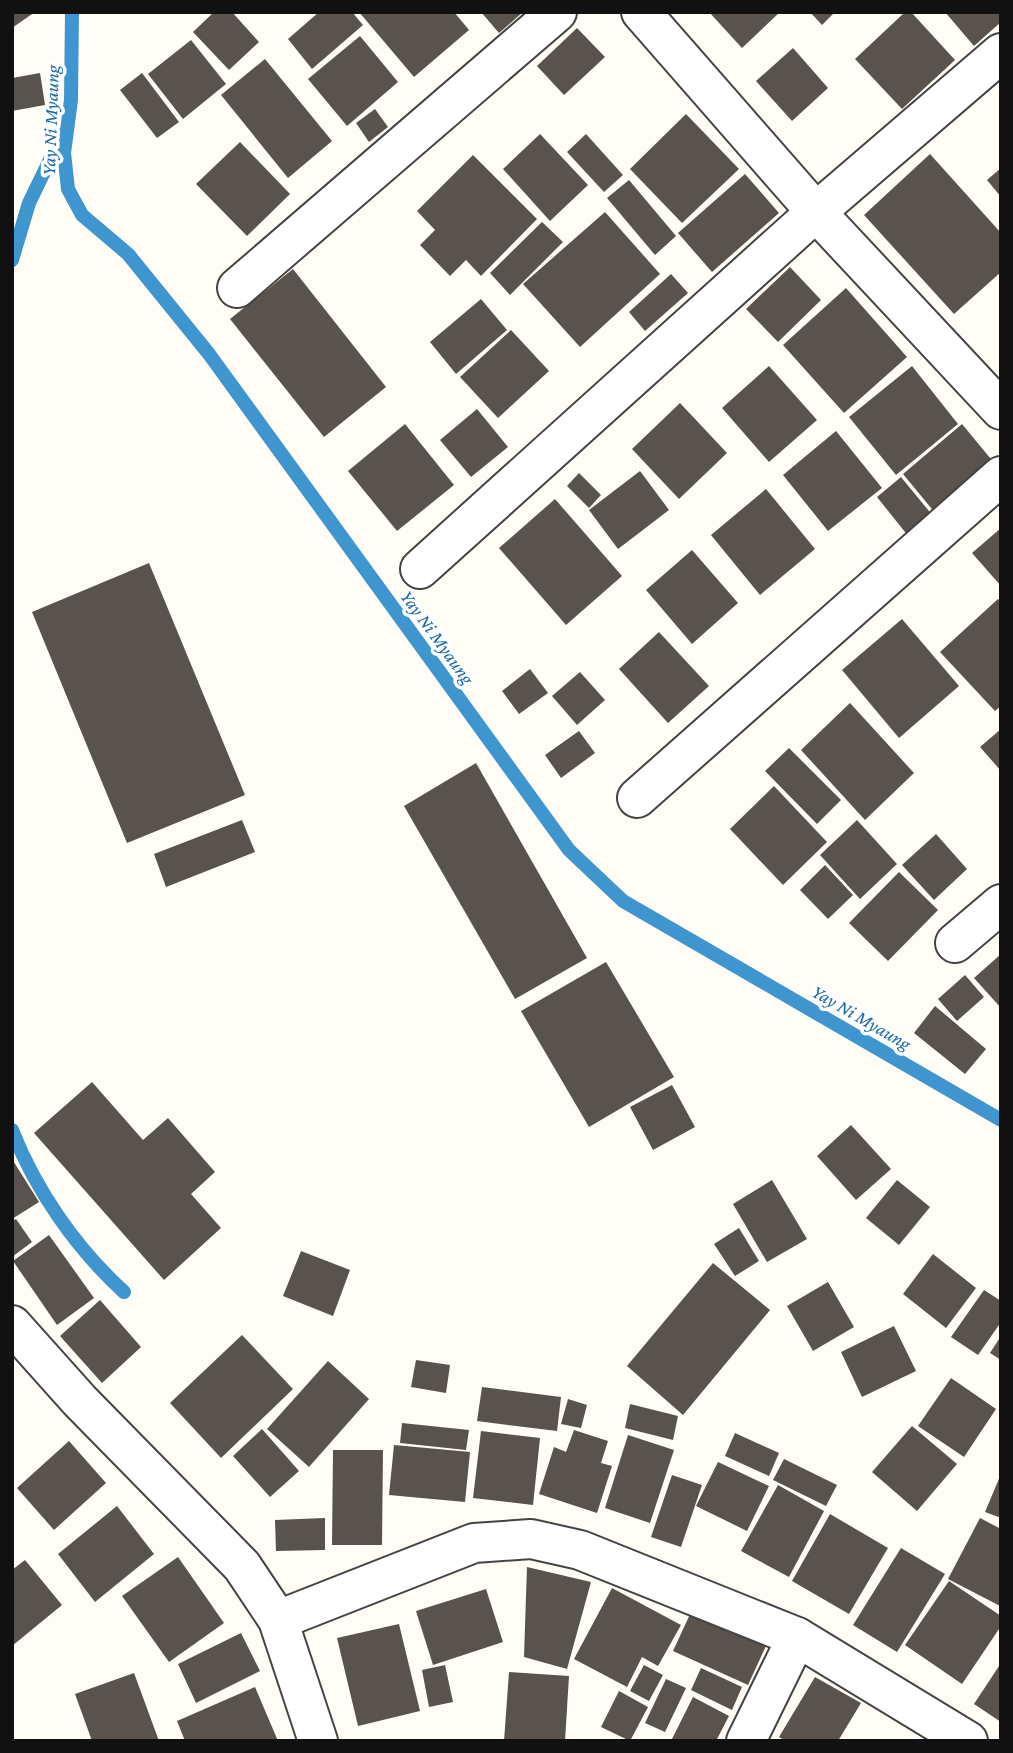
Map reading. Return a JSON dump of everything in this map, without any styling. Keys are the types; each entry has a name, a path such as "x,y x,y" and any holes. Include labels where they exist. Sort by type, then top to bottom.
{"street":[{"path":"237,288 557,12"},
{"path":"641,12 816,212 1001,410"},
{"path":"420,569 816,212 1001,53"},
{"path":"637,798 1001,476"},
{"path":"955,943 1001,904"},
{"path":"12,1325 80,1401 242,1566 278,1620 318,1741"},
{"path":"278,1620 474,1543 531,1539 580,1550 797,1637 968,1741"},
{"path":"746,1741 797,1637"}],"building":[{"path":"12,12 35,12 12,28"},
{"path":"214,12 232,12 259,42 229,70 193,32"},
{"path":"319,12 352,12 363,25 312,69 288,39"},
{"path":"359,12 454,12 469,30 414,77"},
{"path":"481,12 523,12 499,33"},
{"path":"709,12 780,12 742,48"},
{"path":"810,12 835,12 822,25"},
{"path":"905,12 911,12 955,60 902,109 855,59"},
{"path":"945,12 1001,12 1001,22 974,46"},
{"path":"577,28 605,57 564,95 537,66"},
{"path":"360,36 398,82 347,126 308,79"},
{"path":"191,40 226,84 183,119 148,74"},
{"path":"793,48 828,88 792,121 756,81"},
{"path":"265,59 332,141 288,178 221,95"},
{"path":"40,73 45,105 12,111 12,78"},
{"path":"142,73 179,122 157,138 120,90"},
{"path":"375,109 388,127 369,142 356,123"},
{"path":"686,114 739,169 682,223 630,169"},
{"path":"540,134 588,185 550,221 503,169"},
{"path":"586,134 623,175 604,192 567,152"},
{"path":"240,142 290,194 247,236 196,184"},
{"path":"930,154 1001,233 1001,272 954,314 864,215"},
{"path":"473,155 537,219 481,276 466,260 450,276 420,245 435,230 417,211"},
{"path":"1001,168 1001,197 987,180"},
{"path":"745,174 779,213 712,272 678,233"},
{"path":"629,180 676,236 655,255 607,198"},
{"path":"605,212 660,274 580,347 523,284"},
{"path":"542,222 563,242 510,295 490,273"},
{"path":"790,267 821,300 778,342 746,309"},
{"path":"293,269 386,387 324,437 230,319"},
{"path":"671,274 688,293 645,331 629,312"},
{"path":"846,288 907,357 844,413 783,345"},
{"path":"481,299 507,330 456,374 430,342"},
{"path":"511,330 549,371 498,418 460,377"},
{"path":"769,366 817,420 769,462 722,408"},
{"path":"912,366 958,424 896,475 849,417"},
{"path":"680,403 727,453 679,499 632,449"},
{"path":"477,409 508,447 471,477 440,440"},
{"path":"405,424 454,485 397,531 348,471"},
{"path":"962,424 995,464 936,514 903,474"},
{"path":"836,431 882,488 828,531 783,475"},
{"path":"640,471 669,510 618,549 589,510"},
{"path":"579,473 601,495 589,508 567,486"},
{"path":"901,477 933,516 909,537 877,497"},
{"path":"766,489 815,549 760,595 711,535"},
{"path":"555,499 622,576 566,625 499,548"},
{"path":"1001,528 1001,586 972,553"},
{"path":"692,550 738,603 692,644 646,590"},
{"path":"149,563 245,795 127,843 32,612"},
{"path":"998,599 1001,602 1001,706 995,711 940,652"},
{"path":"902,619 959,686 899,738 842,670"},
{"path":"659,632 709,686 668,723 619,669"},
{"path":"530,669 548,693 519,714 502,691"},
{"path":"580,672 605,700 577,725 552,696"},
{"path":"850,703 914,773 865,820 801,750"},
{"path":"1001,729 1001,771 980,747"},
{"path":"579,731 595,753 561,778 545,755"},
{"path":"789,748 841,800 817,824 765,771"},
{"path":"476,763 587,958 515,999 404,806"},
{"path":"774,786 827,842 783,885 730,829"},
{"path":"242,820 255,852 166,887 154,854"},
{"path":"857,820 897,864 860,899 820,855"},
{"path":"936,834 967,869 934,900 902,865"},
{"path":"825,865 853,895 828,919 800,890"},
{"path":"899,872 938,910 888,961 849,923"},
{"path":"1001,954 1001,1008 974,978"},
{"path":"606,962 674,1077 589,1127 521,1011"},
{"path":"965,975 984,997 957,1021 938,999"},
{"path":"935,1006 986,1049 965,1074 914,1033"},
{"path":"92,1082 143,1140 168,1118 215,1172 191,1194 221,1228 164,1280 34,1133"},
{"path":"672,1085 695,1127 653,1150 630,1107"},
{"path":"851,1125 891,1169 856,1200 817,1156"},
{"path":"12,1159 39,1202 12,1219"},
{"path":"772,1180 807,1239 767,1262 733,1204"},
{"path":"897,1180 930,1207 899,1245 866,1218"},
{"path":"16,1219 32,1242 12,1257 12,1221"},
{"path":"739,1228 759,1261 735,1276 714,1244"},
{"path":"49,1235 94,1298 57,1325 13,1261"},
{"path":"301,1251 350,1270 333,1316 283,1296"},
{"path":"933,1254 976,1288 946,1328 903,1294"},
{"path":"713,1263 770,1310 683,1415 627,1366"},
{"path":"828,1282 854,1327 813,1351 787,1306"},
{"path":"984,1290 1001,1301 1001,1322 978,1355 951,1337"},
{"path":"100,1300 141,1347 102,1383 60,1336"},
{"path":"894,1326 916,1371 862,1397 841,1352"},
{"path":"242,1335 293,1389 221,1458 170,1403"},
{"path":"1001,1336 1001,1360 990,1353"},
{"path":"416,1360 450,1365 446,1393 411,1387"},
{"path":"328,1361 369,1399 309,1467 267,1429"},
{"path":"951,1378 996,1409 964,1457 918,1426"},
{"path":"482,1387 561,1397 557,1431 477,1421"},
{"path":"568,1399 587,1405 581,1428 561,1424"},
{"path":"630,1404 678,1416 673,1440 625,1428"},
{"path":"402,1423 469,1430 466,1450 400,1443"},
{"path":"912,1426 957,1464 917,1511 872,1472"},
{"path":"262,1429 299,1471 270,1497 233,1456"},
{"path":"574,1430 608,1441 601,1463 612,1466 597,1513 539,1494 554,1447 566,1452"},
{"path":"481,1431 540,1438 533,1505 473,1498"},
{"path":"735,1433 779,1453 769,1476 725,1456"},
{"path":"628,1435 674,1450 650,1523 605,1508"},
{"path":"69,1441 106,1483 54,1530 17,1488"},
{"path":"394,1445 470,1452 465,1502 389,1495"},
{"path":"333,1450 383,1450 382,1545 332,1545"},
{"path":"784,1459 837,1485 826,1506 773,1480"},
{"path":"718,1462 769,1486 747,1531 696,1506"},
{"path":"1001,1474 1001,1518 985,1512"},
{"path":"672,1475 702,1485 681,1547 651,1537"},
{"path":"778,1485 824,1511 789,1577 741,1551"},
{"path":"117,1506 154,1554 95,1602 58,1554"},
{"path":"830,1514 888,1548 849,1614 792,1581"},
{"path":"325,1518 325,1550 276,1551 275,1520"},
{"path":"980,1518 1001,1529 1000,1606 948,1579"},
{"path":"901,1548 945,1574 897,1652 853,1625"},
{"path":"178,1557 224,1623 169,1662 122,1596"},
{"path":"25,1560 62,1605 12,1646 12,1570"},
{"path":"527,1567 591,1582 567,1669 524,1657"},
{"path":"949,1581 1001,1616 1001,1626 962,1684 905,1645"},
{"path":"612,1588 681,1625 658,1666 642,1657 627,1687 574,1659"},
{"path":"486,1589 503,1642 433,1665 416,1611"},
{"path":"691,1612 766,1646 748,1685 673,1651"},
{"path":"399,1624 420,1711 358,1726 337,1638"},
{"path":"241,1633 260,1671 196,1703 178,1664"},
{"path":"1001,1663 1001,1722 974,1704"},
{"path":"445,1665 453,1702 429,1707 422,1670"},
{"path":"644,1665 663,1675 649,1701 630,1691"},
{"path":"701,1668 742,1687 732,1710 691,1690"},
{"path":"509,1672 569,1676 565,1741 504,1741"},
{"path":"134,1673 159,1741 92,1741 75,1694"},
{"path":"815,1677 861,1703 838,1741 786,1741 779,1737"},
{"path":"666,1679 686,1688 665,1732 645,1723"},
{"path":"255,1687 278,1741 185,1741 177,1721"},
{"path":"619,1691 648,1707 630,1741 601,1727"},
{"path":"693,1697 729,1716 716,1741 671,1741"}],"waterway":[{"name":"Yay Ni Myaung","path":"72,12 71,100 64,153 68,189 82,215 128,254 209,354 569,850 623,901 1001,1120"},
{"path":"12,260 29,203 62,135"},
{"path":"12,1130 33,1175 59,1217 90,1257 124,1292"}]}
